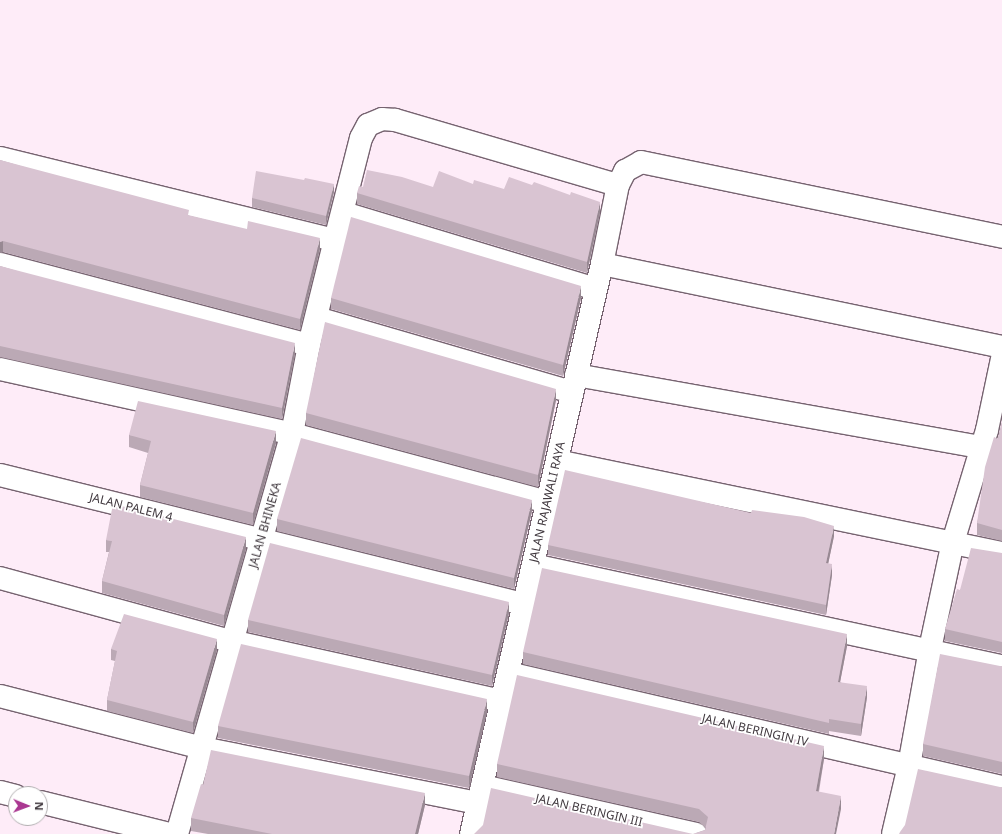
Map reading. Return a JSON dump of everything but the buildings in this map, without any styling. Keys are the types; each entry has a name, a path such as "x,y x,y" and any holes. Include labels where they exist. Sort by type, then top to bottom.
{"street":[{"name":"JALAN BHINEKA","path":"177,834 231,641 292,434 309,345 317,318 335,240 344,213 361,138 368,125 382,120 395,120 622,178"},
{"path":"0,158 335,240"},
{"path":"622,178 641,162 1002,237"},
{"name":"JALAN RAJAWALI RAYA","path":"471,834 622,178"},
{"path":"344,213 596,289"},
{"path":"0,264 309,345"},
{"path":"602,264 1002,347"},
{"path":"317,318 574,384 990,437"},
{"path":"893,834 910,766 930,649 954,542 990,437 1002,359"},
{"path":"0,369 292,434 547,502"},
{"path":"557,461 1002,553"},
{"name":"JALAN PALEM 4","path":"0,475 262,538 523,604"},
{"path":"533,565 930,649 1002,666"},
{"path":"0,578 231,641 501,701"},
{"name":"JALAN BERINGIN IV","path":"508,673 1002,787"},
{"name":"JALAN BERINGIN III","path":"0,696 202,748 480,794 696,834"},
{"path":"48,804 169,834"}]}
